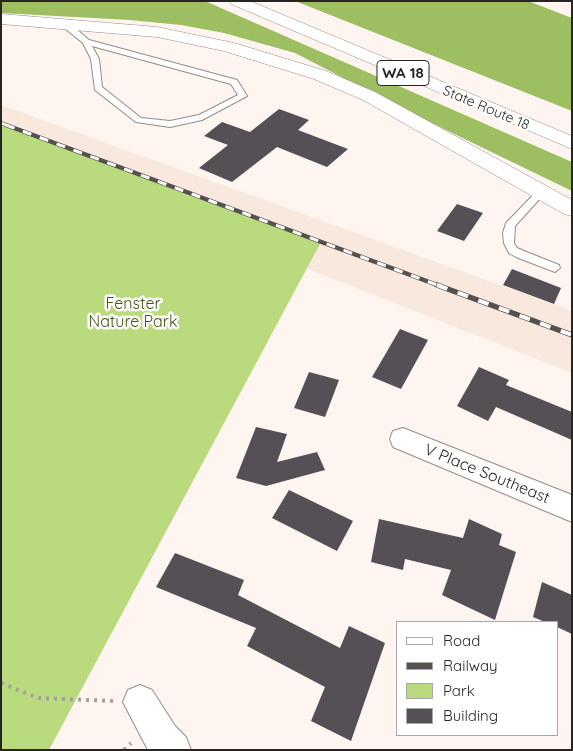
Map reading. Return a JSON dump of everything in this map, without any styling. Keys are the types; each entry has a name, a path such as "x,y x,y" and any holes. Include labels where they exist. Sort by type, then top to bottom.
{"main road":[{"name":"State Route 18","path":"236,1 572,143"},
{"name":"State Route 18","path":"272,1 453,78 572,125"},
{"path":"1,19 127,29 198,40 260,56 320,75 368,96 572,209"}],"street":[{"name":"V Place Southeast","path":"403,439 572,508"},
{"path":"140,702 162,739 173,750"}],"lane":[{"path":"65,24 86,42 94,59 98,88 139,120 170,124 186,121 202,117 243,96 234,82 86,42"},
{"path":"541,192 510,225 509,243 513,250 520,254 555,268"}],"path":[{"path":"1,683 38,698 140,702"}],"shaded area":[{"path":"1,105 572,311 572,373 1,148"}],"green space":[{"path":"1,1 205,1 572,162 572,191 415,115 295,53 224,33 181,25 130,20 1,13"},
{"path":"295,1 528,1 572,18 572,111"},
{"name":"Fenster Nature Park","path":"1,123 321,242 49,750 1,750"}],"building":[{"path":"279,109 309,120 298,130 348,149 327,167 277,147 232,182 199,168 228,145 204,136 222,122 250,132"},
{"path":"457,204 483,213 464,241 437,231"},
{"path":"512,269 561,288 554,304 503,285"},
{"path":"400,329 428,340 401,389 372,377"},
{"path":"479,367 509,380 506,385 572,412 572,440 496,407 488,421 457,406"},
{"path":"309,372 339,380 325,417 294,408"},
{"path":"256,427 287,434 277,462 317,452 325,470 266,486 236,478"},
{"path":"289,490 353,521 337,551 272,518"},
{"path":"379,519 463,538 469,519 502,534 499,545 516,552 495,620 442,595 451,570 405,559 403,570 371,562"},
{"path":"175,553 244,580 238,595 340,648 349,626 385,643 351,741 311,721 325,687 247,646 256,628 156,587"},
{"path":"542,582 572,595 572,634 558,627 558,621 543,621 533,617"}],"railway":[{"path":"1,123 9,126"},
{"path":"6,125 440,286"},
{"path":"437,285 572,335"}]}
